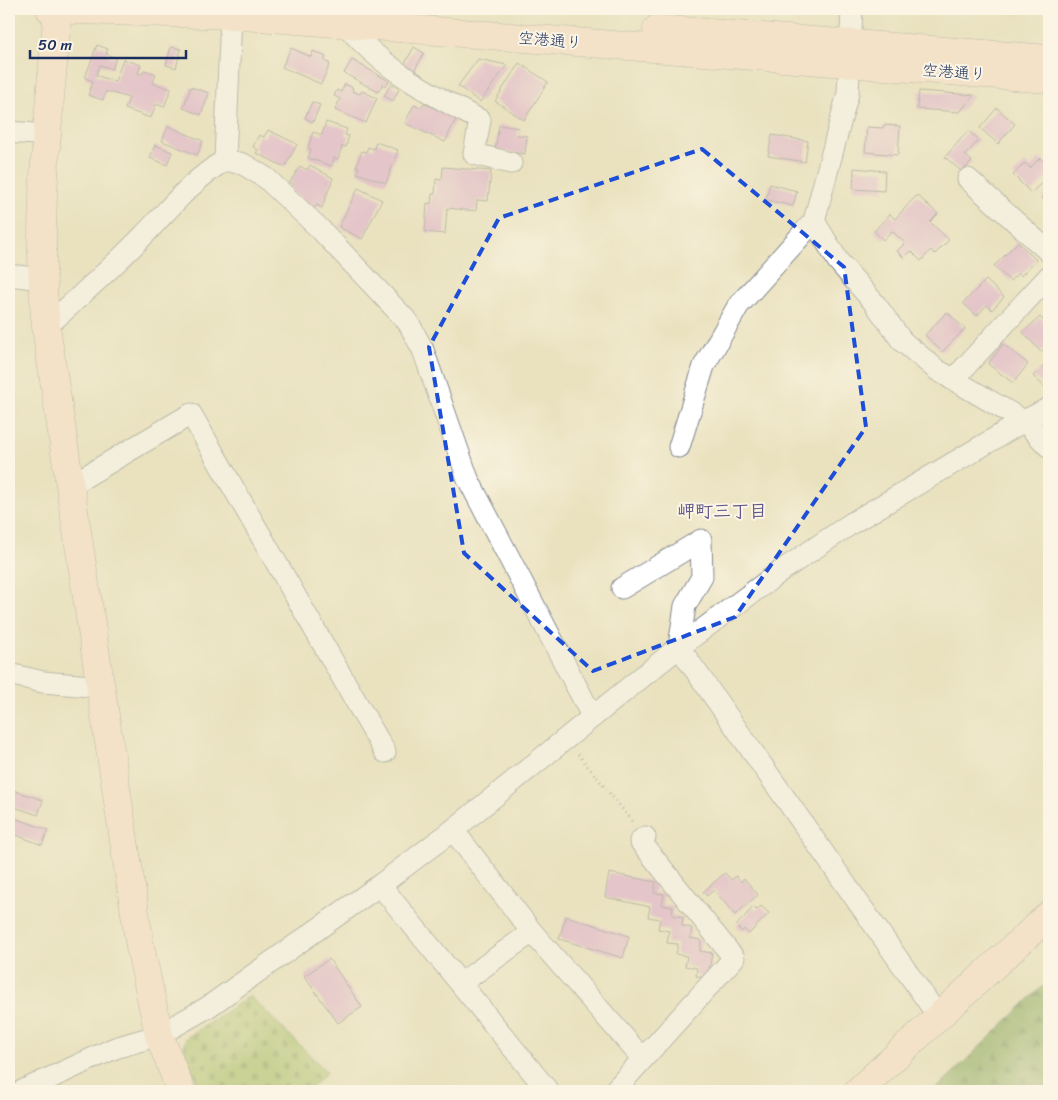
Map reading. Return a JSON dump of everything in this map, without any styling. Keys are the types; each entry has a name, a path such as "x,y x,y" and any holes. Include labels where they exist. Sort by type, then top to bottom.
{"street":[{"name":"空港通り","path":"50,9 231,15 850,54 1049,59"},
{"path":"58,9 41,205 41,279 46,327 140,946 159,1035 181,1091"},
{"name":"空港通り","path":"388,9 850,54 1049,79"},
{"path":"679,447 704,366 738,306 814,222 848,93 852,9"},
{"path":"225,160 231,15"},
{"path":"345,23 360,42 399,72 442,100 480,120 474,154 512,163"},
{"path":"9,132 47,135"},
{"path":"46,327 144,235 182,192 225,160 243,164 266,178 320,229 408,322 424,350 468,479 592,716"},
{"path":"968,180 1049,252"},
{"path":"814,222 838,261 876,305 902,341 937,370 1024,421 1049,447"},
{"path":"9,275 41,279"},
{"path":"953,380 1049,276"},
{"path":"22,1091 116,1048 159,1035 208,1007 380,886 566,740 592,716 679,647 784,569 852,523 1049,408"},
{"path":"71,484 191,414 385,752"},
{"path":"622,588 701,540 702,576 685,606 679,647 938,1016"},
{"path":"9,674 44,682 102,687"},
{"path":"453,830 532,932 642,1058"},
{"path":"614,1091 734,958 640,841 645,836"},
{"path":"380,886 548,1091"},
{"path":"858,1091 1049,915"},
{"path":"461,983 532,932"}],"path":[{"path":"566,740 645,836"}],"highlighted area":[{"path":"702,149 844,267 866,427 735,617 593,671 464,553 429,347 499,218"}],"green space":[{"path":"1049,980 1049,1091 934,1091"},
{"path":"250,996 327,1072 308,1091 200,1091 184,1048 186,1038"}],"building":[{"path":"97,45 108,49 106,54 116,58 112,69 100,65 96,75 115,82 123,59 141,65 138,73 142,74 144,70 156,74 153,83 171,89 164,107 156,104 151,118 125,109 129,98 106,91 103,100 88,95 93,81 85,78"},
{"path":"171,47 181,49 176,68 166,65"},
{"path":"414,47 424,53 414,71 404,65"},
{"path":"291,48 311,57 313,51 326,57 324,61 330,64 321,84 282,67"},
{"path":"478,59 507,65 480,102 458,86"},
{"path":"352,60 389,81 386,86 383,84 378,92 344,73"},
{"path":"519,63 548,82 524,120 495,101"},
{"path":"345,84 353,88 352,91 360,94 362,91 377,98 366,123 335,110 340,99 334,96 337,90 341,92"},
{"path":"391,84 399,89 393,101 384,96"},
{"path":"191,87 209,93 201,115 183,108"},
{"path":"919,91 974,95 960,112 917,109"},
{"path":"312,102 320,105 313,122 305,118"},
{"path":"424,103 456,119 445,142 405,123 414,105 421,108"},
{"path":"997,108 1015,124 998,144 980,128"},
{"path":"326,122 347,129 345,135 349,136 346,147 342,146 338,159 334,158 332,166 308,158 311,149 308,148 313,132 322,135"},
{"path":"499,125 519,128 517,135 527,136 525,154 495,150"},
{"path":"884,125 900,126 898,155 865,152 867,127 883,128"},
{"path":"168,126 203,141 197,155 162,141"},
{"path":"268,130 297,144 285,167 256,153 258,150 253,147 259,135 264,137"},
{"path":"968,131 979,140 965,155 972,161 962,172 945,157"},
{"path":"772,135 808,141 805,162 768,156"},
{"path":"376,142 398,150 386,183 357,173 359,167 356,167 362,151 366,152 368,147 374,149"},
{"path":"155,145 172,152 167,165 150,158"},
{"path":"1040,158 1049,167 1049,176 1031,193 1013,175 1025,163 1030,168"},
{"path":"310,165 333,178 322,208 317,205 314,209 290,190 294,184 290,182 300,166 307,170"},
{"path":"443,167 491,171 488,201 477,200 476,211 447,208 445,234 425,232 427,203 431,204 432,194 435,194 436,179 442,180"},
{"path":"854,168 885,171 884,191 853,189"},
{"path":"770,184 797,191 793,206 766,200"},
{"path":"358,188 382,200 362,239 339,227"},
{"path":"1049,191 1049,206 1042,198"},
{"path":"917,195 938,214 930,222 949,240 935,254 931,250 921,261 911,251 904,258 897,251 905,243 892,231 883,240 874,231 890,214 895,219"},
{"path":"1018,242 1036,260 1021,276 1018,273 1010,281 994,266"},
{"path":"986,280 1004,297 992,310 987,305 977,316 963,303"},
{"path":"947,312 965,329 942,352 925,335"},
{"path":"1040,317 1049,327 1049,344 1041,352 1023,332"},
{"path":"1003,344 1028,364 1013,383 988,364"},
{"path":"1049,360 1049,386 1047,389 1033,376"},
{"path":"9,789 43,800 38,815 9,805"},
{"path":"9,816 48,830 42,845 9,832"},
{"path":"609,873 656,882 654,893 664,894 662,905 673,907 672,915 683,917 682,926 692,928 690,938 701,940 700,951 712,953 708,978 696,976 697,968 685,966 687,956 676,954 678,944 667,943 669,931 658,929 660,919 648,917 650,907 605,897"},
{"path":"725,873 731,880 736,876 741,882 744,878 758,895 735,915 714,890 707,896 703,892"},
{"path":"761,906 769,913 749,934 744,929 742,932 736,926 753,907 757,910"},
{"path":"566,916 629,936 623,958 559,939"},
{"path":"329,959 362,1007 338,1023 304,976"}],"district":[{"name":"岬町三丁目","path":"722,511"}]}
